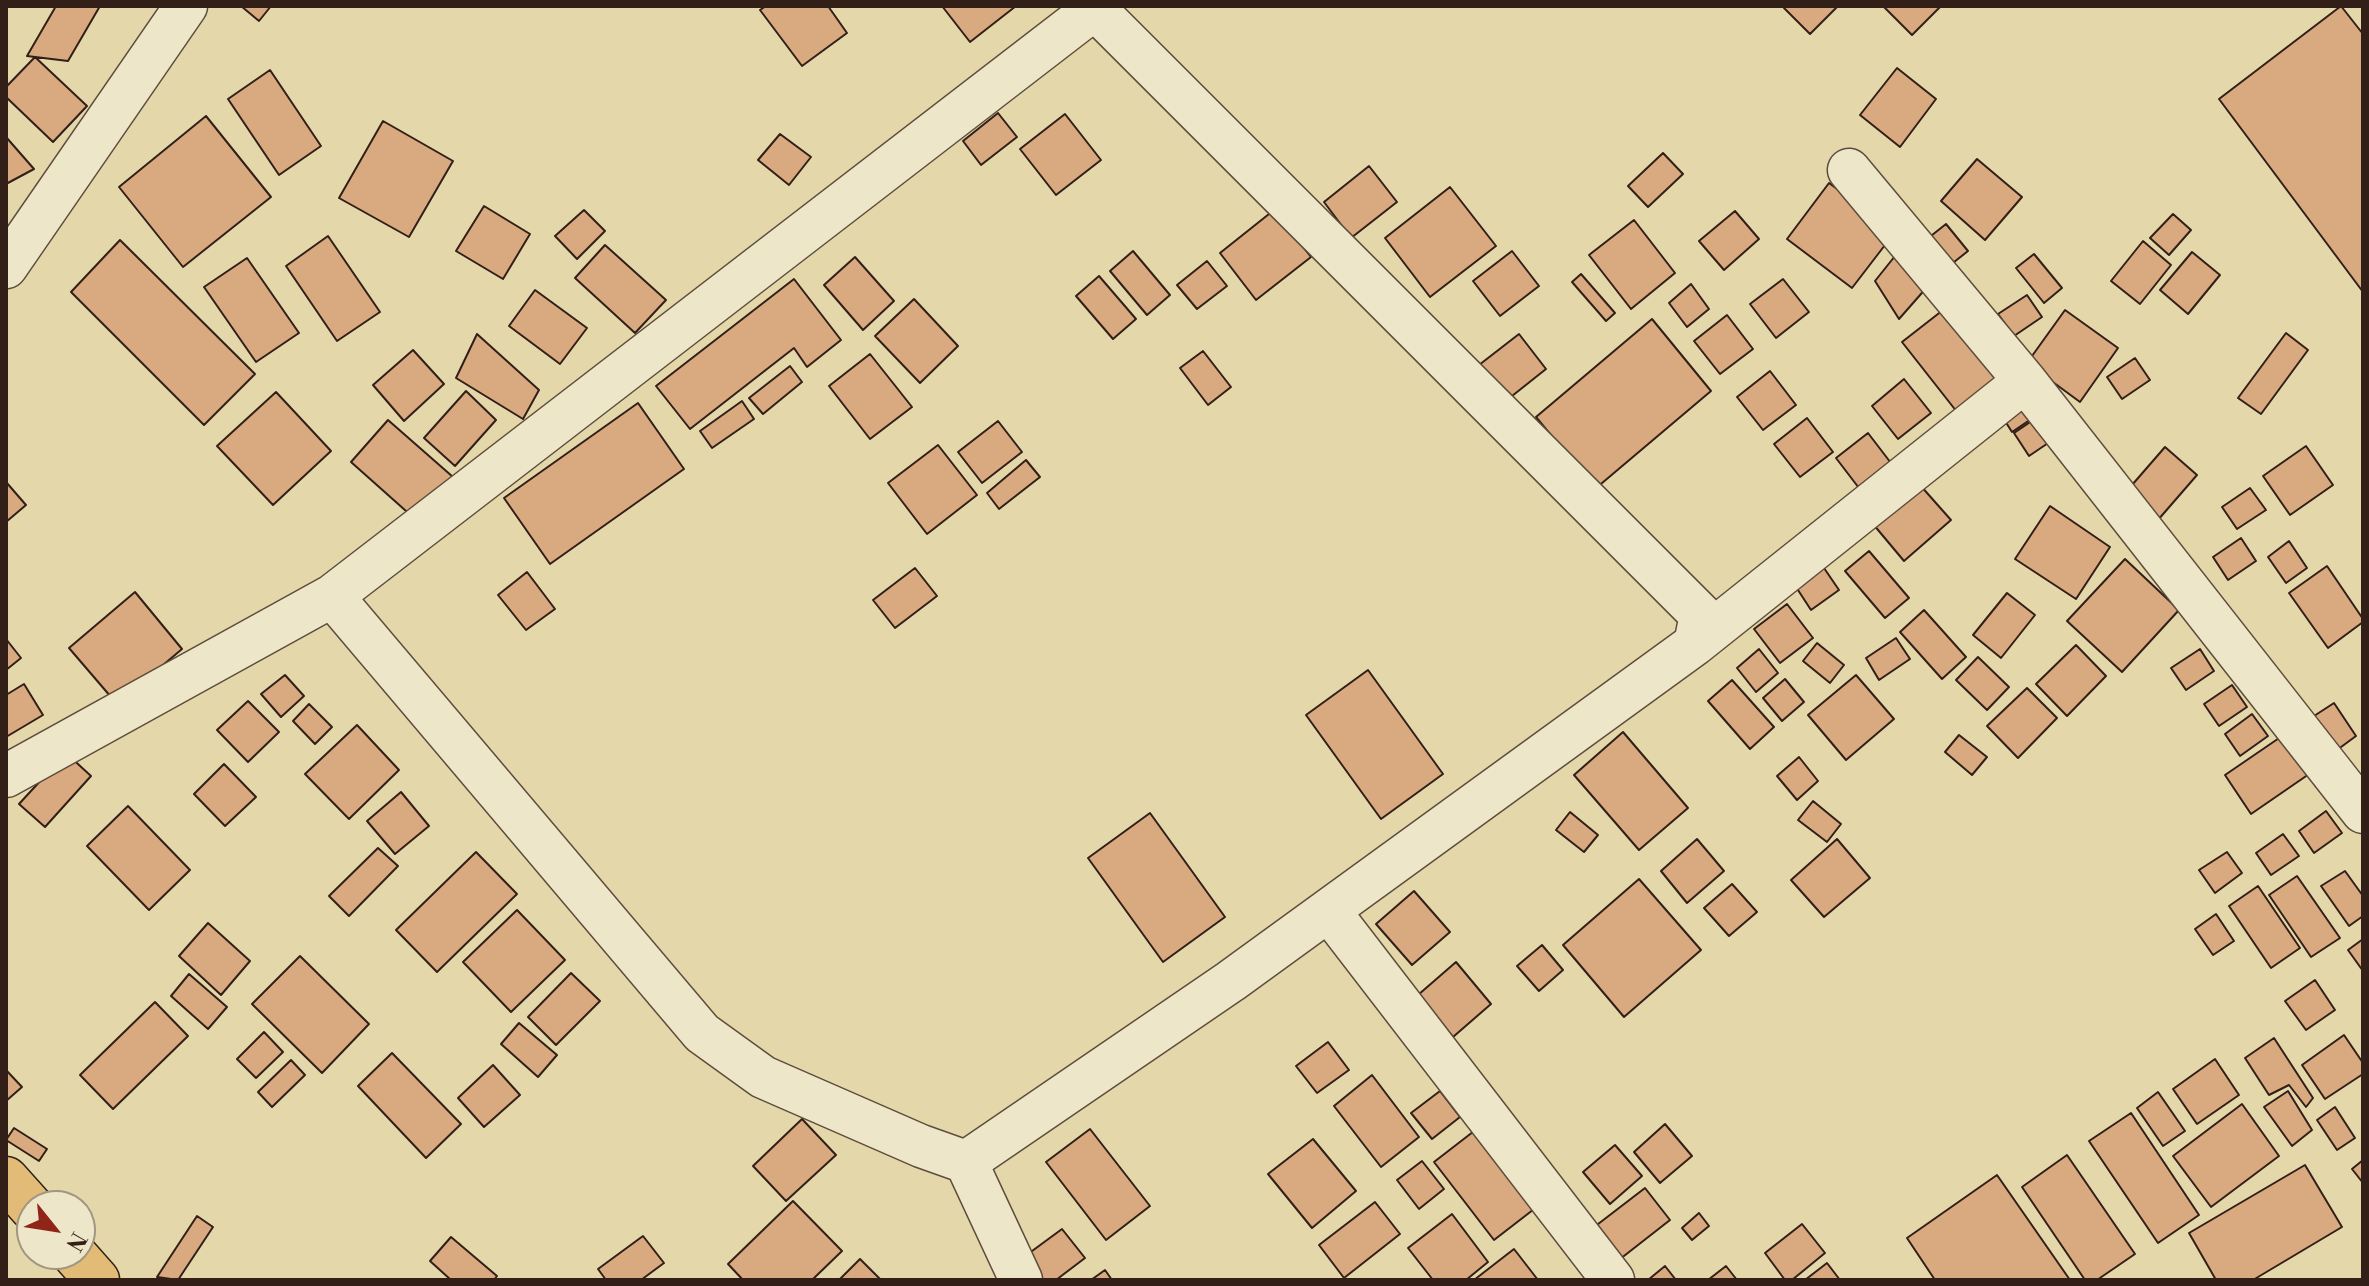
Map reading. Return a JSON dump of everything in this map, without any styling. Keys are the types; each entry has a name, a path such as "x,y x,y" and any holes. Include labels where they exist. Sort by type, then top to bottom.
{"street":[{"path":"6,267 186,6"},
{"path":"6,776 332,596 1097,8 1701,615 1695,644"},
{"path":"1849,170 2025,381 2363,812"},
{"path":"966,1162 1329,911 1695,644 2025,381"},
{"path":"332,596 702,1033 763,1077 921,1146 966,1162 1021,1280"},
{"path":"1329,911 1613,1280"}],"building":[{"path":"56,6 100,6 68,61 27,56"},
{"path":"241,6 271,6 259,21"},
{"path":"766,6 828,6 847,33 802,66 760,10"},
{"path":"942,6 1016,6 970,42"},
{"path":"1785,6 1838,6 1810,34"},
{"path":"1883,6 1941,6 1912,35"},
{"path":"2341,6 2363,34 2363,292 2219,99"},
{"path":"35,57 87,106 53,142 6,97 6,87"},
{"path":"1897,68 1936,99 1900,147 1860,115"},
{"path":"270,70 321,146 279,175 228,99"},
{"path":"998,113 1017,137 981,165 963,141"},
{"path":"1065,114 1101,160 1056,195 1020,149"},
{"path":"206,116 271,197 183,267 119,187"},
{"path":"383,121 453,161 409,237 339,198"},
{"path":"780,134 811,157 789,185 758,160"},
{"path":"6,137 34,169 6,184"},
{"path":"1663,153 1683,174 1648,207 1628,186"},
{"path":"1977,159 2022,197 1985,240 1941,201"},
{"path":"1369,166 1397,202 1351,238 1324,202"},
{"path":"1829,183 1895,232 1852,288 1787,239"},
{"path":"1450,187 1496,246 1430,297 1385,238"},
{"path":"484,206 530,234 503,279 456,251"},
{"path":"584,210 605,231 577,259 555,236"},
{"path":"1274,210 1311,257 1256,300 1220,253"},
{"path":"1735,211 1759,239 1724,270 1699,241"},
{"path":"2173,214 2191,230 2169,255 2150,238"},
{"path":"1634,220 1675,273 1631,309 1589,255"},
{"path":"1946,224 1968,251 1939,274 1917,247"},
{"path":"328,236 380,312 337,341 286,266"},
{"path":"120,240 255,374 204,425 71,292"},
{"path":"2143,241 2171,265 2140,304 2111,281"},
{"path":"605,245 666,300 635,333 575,278"},
{"path":"1133,251 1170,295 1147,315 1110,271"},
{"path":"1512,251 1539,286 1500,316 1473,281"},
{"path":"1899,251 1928,286 1899,319 1875,281"},
{"path":"2192,252 2220,275 2188,314 2160,290"},
{"path":"2034,254 2062,288 2044,303 2016,268"},
{"path":"855,257 894,301 863,330 824,285"},
{"path":"247,258 299,333 256,362 204,287"},
{"path":"1207,261 1227,286 1197,309 1177,285"},
{"path":"1581,274 1615,313 1606,321 1572,282"},
{"path":"1099,276 1136,319 1113,339 1076,296"},
{"path":"794,279 841,340 807,367 794,348 690,429 656,386"},
{"path":"1783,279 1809,312 1776,338 1750,304"},
{"path":"1691,284 1709,309 1687,327 1669,303"},
{"path":"535,290 587,328 560,364 509,326"},
{"path":"2027,295 2042,317 2014,336 1998,314"},
{"path":"914,299 958,346 920,383 875,336"},
{"path":"1952,303 2007,373 1957,412 1902,342"},
{"path":"2065,310 2118,348 2080,402 2027,363"},
{"path":"1727,315 1753,349 1720,374 1694,341"},
{"path":"1652,319 1711,391 1595,489 1536,417"},
{"path":"2286,333 2308,350 2261,414 2238,398"},
{"path":"477,334 539,390 523,419 456,378"},
{"path":"1519,334 1546,369 1507,400 1479,365"},
{"path":"413,350 444,384 404,421 373,385"},
{"path":"1203,351 1231,387 1208,405 1180,368"},
{"path":"870,354 912,407 870,439 829,386"},
{"path":"2135,358 2150,380 2122,399 2107,377"},
{"path":"790,366 802,382 763,414 749,398"},
{"path":"1770,371 1796,405 1763,430 1737,397"},
{"path":"1904,379 1931,413 1898,439 1872,406"},
{"path":"2025,390 2040,413 2012,432 1998,410"},
{"path":"466,391 496,420 455,466 424,438"},
{"path":"276,392 331,451 273,505 217,446"},
{"path":"742,401 754,419 712,448 700,431"},
{"path":"638,403 684,469 550,564 504,498"},
{"path":"2042,414 2057,437 2029,456 2014,433"},
{"path":"1807,418 1833,452 1800,477 1774,444"},
{"path":"388,420 453,477 415,519 351,462"},
{"path":"998,421 1022,452 982,483 958,452"},
{"path":"1868,433 1894,467 1862,492 1836,458"},
{"path":"938,445 977,495 927,534 888,483"},
{"path":"2306,446 2333,485 2290,515 2263,476"},
{"path":"2165,447 2197,475 2151,528 2119,500"},
{"path":"1026,460 1040,477 999,509 987,493"},
{"path":"6,482 26,505 6,522"},
{"path":"1920,485 1951,520 1904,561 1873,524"},
{"path":"2250,488 2266,510 2237,529 2222,507"},
{"path":"2050,506 2110,547 2076,599 2015,559"},
{"path":"2241,538 2256,561 2228,580 2213,557"},
{"path":"2289,541 2307,568 2286,583 2268,557"},
{"path":"1869,551 1909,598 1885,618 1845,571"},
{"path":"2125,559 2179,610 2122,672 2067,621"},
{"path":"2327,566 2363,619 2328,648 2289,593"},
{"path":"915,568 937,596 895,628 873,600"},
{"path":"1824,568 1839,590 1811,610 1796,587"},
{"path":"527,572 555,609 526,630 498,595"},
{"path":"135,592 182,649 117,704 69,648"},
{"path":"2007,593 2035,615 2001,658 1973,635"},
{"path":"1787,604 1813,638 1780,663 1754,629"},
{"path":"1924,610 1966,657 1942,679 1900,632"},
{"path":"1896,638 1910,659 1879,680 1866,658"},
{"path":"6,639 21,658 6,670"},
{"path":"1817,643 1844,665 1830,683 1803,661"},
{"path":"2076,645 2106,676 2067,716 2036,684"},
{"path":"1759,649 1778,673 1756,692 1737,668"},
{"path":"2200,649 2214,671 2186,690 2171,668"},
{"path":"1978,657 2009,687 1987,710 1956,680"},
{"path":"1368,670 1443,774 1381,819 1306,715"},
{"path":"285,675 304,696 281,717 261,694"},
{"path":"1856,675 1894,719 1846,760 1808,715"},
{"path":"1785,679 1804,702 1782,721 1763,698"},
{"path":"1732,680 1774,727 1750,749 1708,701"},
{"path":"24,684 43,715 6,737 6,695"},
{"path":"2232,685 2247,707 2219,726 2204,704"},
{"path":"2027,688 2057,718 2018,758 1987,726"},
{"path":"248,701 279,732 248,762 217,730"},
{"path":"2334,703 2356,736 2337,750 2314,716"},
{"path":"309,704 332,727 315,744 293,721"},
{"path":"2252,714 2268,736 2240,756 2225,734"},
{"path":"357,725 399,770 349,819 305,774"},
{"path":"1623,732 1688,808 1639,850 1574,775"},
{"path":"2285,734 2312,772 2251,814 2225,775"},
{"path":"1959,735 1987,757 1972,775 1945,752"},
{"path":"66,753 91,776 45,827 19,804"},
{"path":"1799,757 1818,781 1797,800 1777,776"},
{"path":"224,764 256,797 225,826 194,794"},
{"path":"401,792 429,826 395,854 367,821"},
{"path":"1813,801 1841,824 1827,842 1798,820"},
{"path":"128,806 190,870 149,910 87,846"},
{"path":"2326,811 2342,833 2314,853 2299,831"},
{"path":"1570,812 1598,835 1584,852 1556,830"},
{"path":"1150,813 1225,917 1163,962 1088,858"},
{"path":"2283,834 2299,856 2271,875 2256,853"},
{"path":"1697,839 1724,871 1687,903 1661,871"},
{"path":"1837,839 1870,878 1824,917 1791,880"},
{"path":"378,848 398,866 349,916 329,896"},
{"path":"476,852 517,894 437,972 396,930"},
{"path":"2227,852 2242,873 2215,893 2199,870"},
{"path":"2345,871 2363,896 2363,916 2349,926 2321,886"},
{"path":"2297,876 2340,938 2311,957 2269,895"},
{"path":"1639,879 1701,950 1624,1017 1563,945"},
{"path":"1732,884 1757,912 1729,936 1704,908"},
{"path":"2258,886 2300,948 2271,968 2229,906"},
{"path":"1414,891 1450,932 1412,965 1376,924"},
{"path":"517,910 565,960 511,1012 463,962"},
{"path":"2216,914 2234,941 2213,955 2195,929"},
{"path":"208,923 250,961 221,995 179,956"},
{"path":"2363,939 2363,971 2348,950"},
{"path":"1542,945 1563,970 1539,991 1517,966"},
{"path":"300,956 369,1024 322,1073 252,1004"},
{"path":"1456,962 1491,1004 1453,1037 1418,995"},
{"path":"571,973 600,1001 556,1045 528,1017"},
{"path":"189,974 227,1007 208,1029 171,996"},
{"path":"2315,980 2335,1010 2306,1030 2285,1001"},
{"path":"155,1002 188,1036 113,1109 80,1075"},
{"path":"519,1023 557,1055 538,1077 501,1044"},
{"path":"264,1032 283,1052 256,1078 237,1059"},
{"path":"2344,1035 2363,1063 2363,1074 2325,1099 2302,1065"},
{"path":"2274,1038 2313,1098 2306,1107 2289,1085 2269,1095 2245,1058"},
{"path":"1328,1042 1349,1070 1317,1093 1296,1066"},
{"path":"392,1053 461,1124 426,1158 358,1086"},
{"path":"2215,1059 2239,1095 2197,1124 2173,1089"},
{"path":"291,1060 305,1075 272,1107 258,1092"},
{"path":"493,1065 520,1095 484,1127 458,1098"},
{"path":"6,1070 22,1087 6,1101"},
{"path":"1372,1075 1419,1137 1381,1167 1334,1106"},
{"path":"1440,1091 1460,1117 1432,1139 1411,1113"},
{"path":"2288,1091 2312,1130 2292,1146 2264,1107"},
{"path":"2158,1092 2185,1131 2163,1146 2137,1108"},
{"path":"2242,1104 2279,1156 2211,1207 2173,1156"},
{"path":"2335,1107 2355,1138 2337,1150 2317,1120"},
{"path":"2131,1113 2199,1215 2158,1243 2089,1141"},
{"path":"802,1119 836,1155 786,1201 753,1166"},
{"path":"1665,1124 1692,1156 1660,1183 1634,1152"},
{"path":"14,1128 47,1149 39,1161 6,1140"},
{"path":"1478,1128 1538,1206 1494,1240 1434,1162"},
{"path":"1090,1129 1150,1206 1106,1240 1046,1162"},
{"path":"1313,1139 1356,1191 1312,1228 1268,1174"},
{"path":"1615,1145 1642,1176 1610,1204 1583,1172"},
{"path":"2067,1155 2135,1254 2097,1280 2085,1280 2022,1187"},
{"path":"2363,1160 2363,1183 2352,1169"},
{"path":"1422,1161 1444,1189 1419,1209 1397,1180"},
{"path":"2305,1165 2342,1227 2253,1280 2216,1280 2189,1233"},
{"path":"1997,1175 2070,1280 1935,1280 1907,1238"},
{"path":"1645,1188 1670,1220 1615,1263 1589,1231"},
{"path":"793,1201 842,1251 812,1280 743,1280 728,1264"},
{"path":"1375,1202 1400,1234 1344,1278 1319,1245"},
{"path":"1699,1213 1709,1226 1692,1240 1682,1228"},
{"path":"1452,1214 1488,1262 1466,1280 1433,1280 1408,1248"},
{"path":"197,1216 213,1227 178,1280 157,1277"},
{"path":"1802,1224 1825,1253 1792,1280 1785,1280 1765,1253"},
{"path":"1062,1229 1085,1258 1056,1280 1024,1280 1013,1265"},
{"path":"643,1236 664,1263 641,1280 606,1280 598,1269"},
{"path":"451,1237 497,1276 494,1280 451,1280 430,1261"},
{"path":"1514,1249 1538,1280 1474,1280"},
{"path":"860,1259 881,1280 839,1280"},
{"path":"1827,1263 1840,1280 1805,1280"},
{"path":"1665,1266 1676,1280 1648,1280"},
{"path":"1726,1266 1737,1280 1708,1280"},
{"path":"1105,1270 1112,1280 1091,1280"}]}
